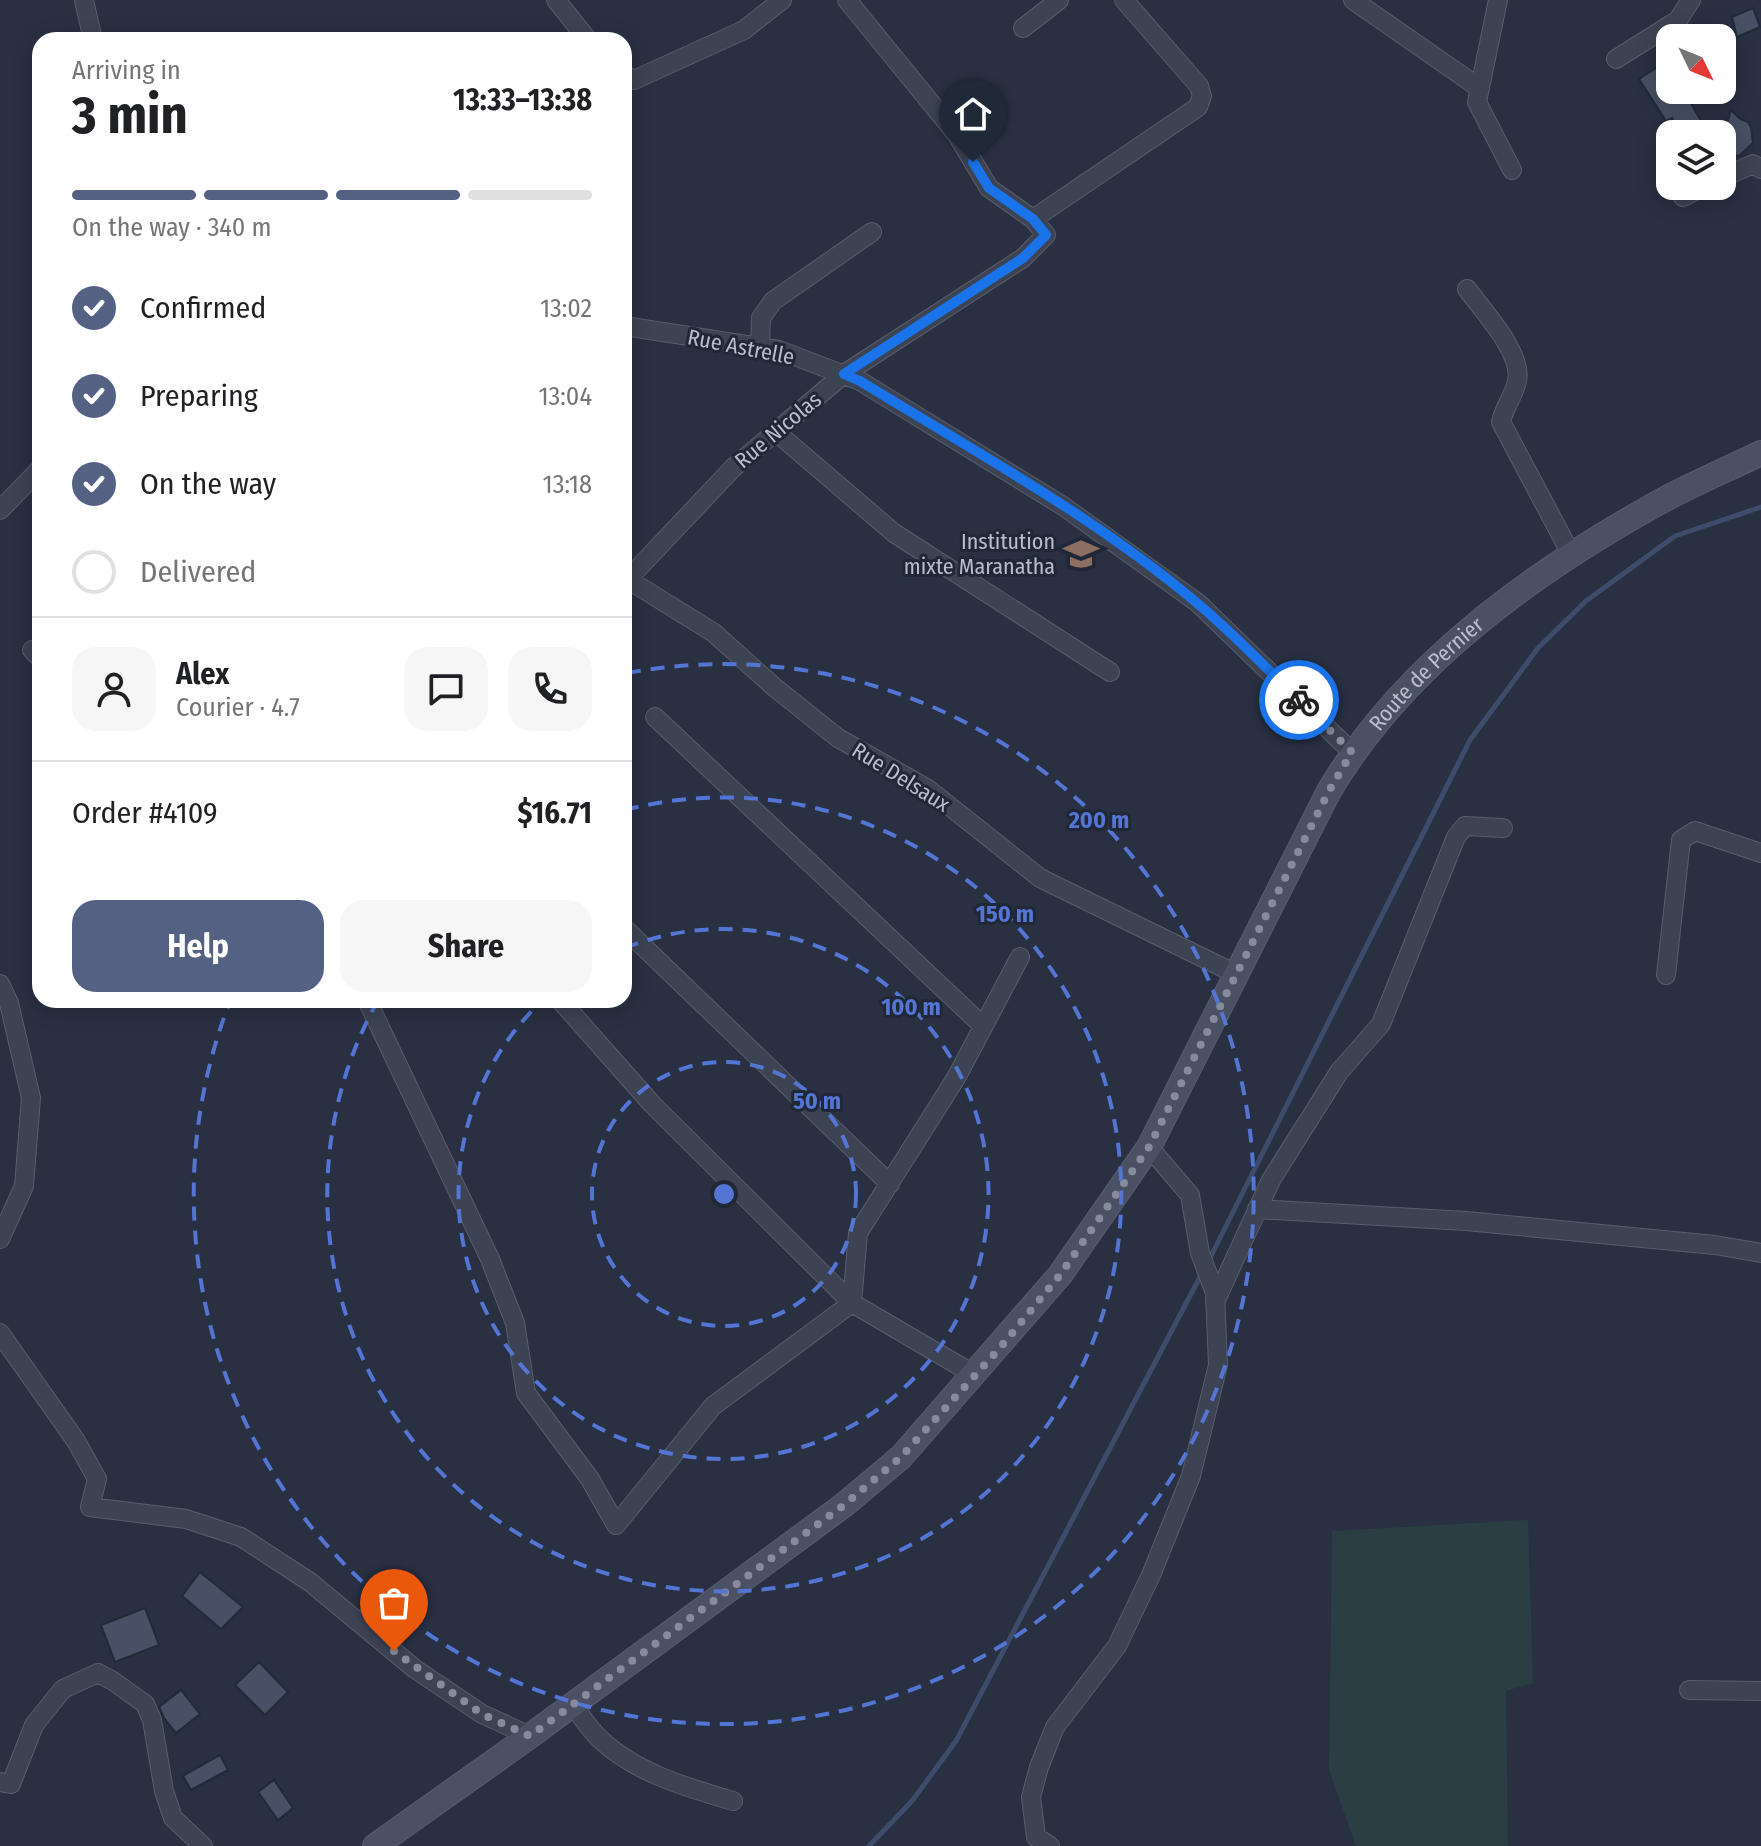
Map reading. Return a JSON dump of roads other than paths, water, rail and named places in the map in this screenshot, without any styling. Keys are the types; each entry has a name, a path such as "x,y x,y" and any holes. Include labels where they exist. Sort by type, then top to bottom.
{"street":[{"path":"84,0 91,32"},
{"path":"556,0 582,32"},
{"path":"632,79 744,30 782,0"},
{"path":"847,0 957,135 989,188 1033,219 1198,107 1202,96 1199,86 1124,0"},
{"path":"1023,28 1059,0"},
{"path":"1353,0 1478,87"},
{"path":"1498,0 1478,87 1479,107 1512,170"},
{"path":"1616,59 1678,20 1691,0"},
{"path":"1736,172 1753,164 1761,169"},
{"name":"Rue Nicolas","path":"632,572 733,468 844,374 1023,258 1046,235 1033,219"},
{"path":"760,346 761,318 773,301 872,232"},
{"path":"1467,289 1511,349 1518,378 1501,422 1571,554"},
{"name":"Rue Astrelle","path":"632,327 779,350 860,381 1050,499 1198,603 1352,752"},
{"path":"776,432 894,533 1110,672"},
{"name":"Route de Pernier","path":"375,1846 844,1505 901,1457 1060,1275 1149,1147 1329,791 1352,752 1394,700 1521,587 1658,503 1761,453"},
{"path":"0,510 32,477"},
{"name":"Rue Delsaux","path":"632,582 714,633 838,738 928,789 1040,878 1236,974"},
{"path":"655,717 983,1026"},
{"path":"1215,1298 1271,1180 1325,1091 1381,1024 1456,837 1465,826 1503,828"},
{"path":"1666,975 1681,840 1695,831 1761,853"},
{"path":"632,936 890,1184"},
{"path":"371,1008 490,1259 515,1323 526,1393 590,1479 616,1525 713,1406 852,1303 858,1233 956,1078 1020,957"},
{"path":"0,984 9,1003 31,1098 24,1186 0,1239"},
{"path":"567,1008 652,1104 852,1303 975,1375"},
{"path":"1050,1846 1036,1837 1031,1797 1039,1767 1055,1727 1117,1646 1151,1575 1191,1476 1218,1365 1215,1298 1200,1253 1190,1195 1149,1147"},
{"path":"1257,1209 1466,1221 1715,1245 1761,1253"},
{"path":"0,1333 76,1441 97,1479 90,1507 186,1519 241,1537 310,1582 415,1669 482,1714 530,1736"},
{"path":"0,1782 11,1784 34,1725 63,1689 98,1673 145,1704 152,1720 164,1791 173,1818 203,1846"},
{"path":"1689,1690 1761,1691"},
{"path":"573,1704 598,1737 627,1761 662,1778 733,1801"}],"waterway":[{"path":"1208,1262 1470,740 1538,648 1586,601 1675,536 1761,507"},
{"path":"869,1846 912,1801 956,1741 1201,1275"}],"place":[{"name":"Institution mixte Maranatha","path":"1081,554"}]}
